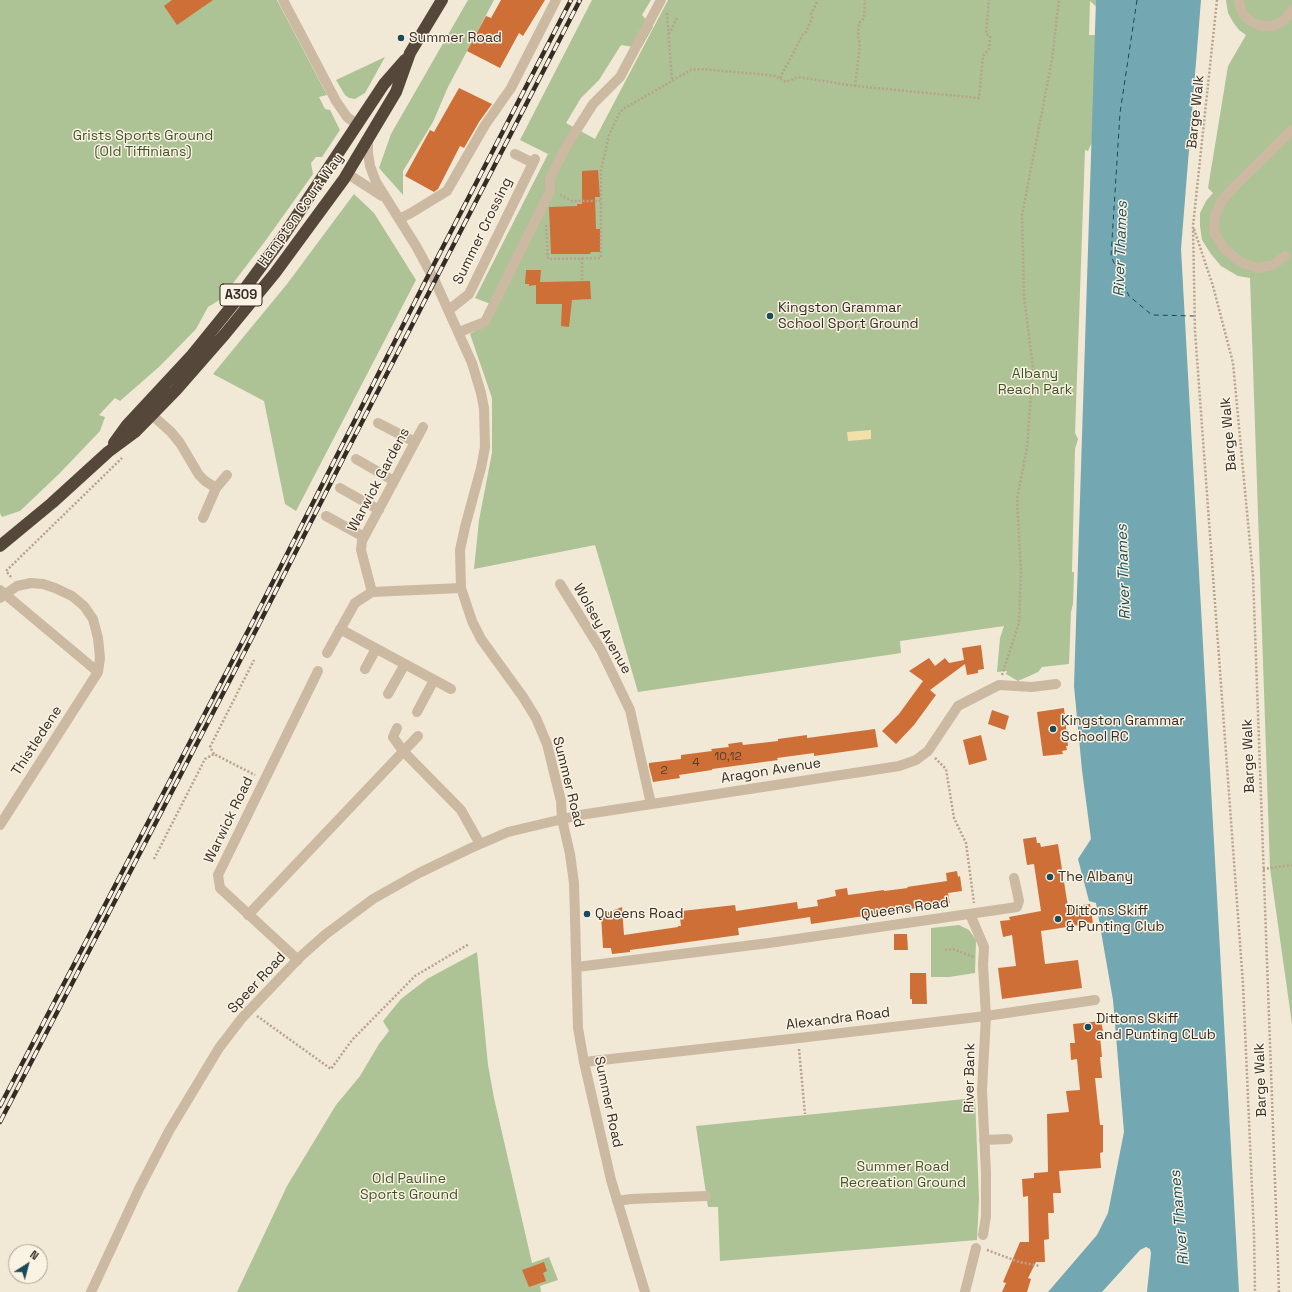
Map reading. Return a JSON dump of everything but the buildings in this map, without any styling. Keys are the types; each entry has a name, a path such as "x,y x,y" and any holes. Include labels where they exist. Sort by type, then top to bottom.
{"highway":[{"name":"Hampton Court Way","path":"108,452 127,425 192,355 235,302 282,238 384,84 410,53 442,0"},
{"name":"Hampton Court Way","path":"0,546 52,503 108,452 135,432 225,334 275,272 344,179 396,92 410,53"},
{"path":"358,125 370,137"}],"street":[{"path":"283,0 336,101 347,117 358,125"},
{"path":"399,219 447,191 485,125 511,88 556,0"},
{"path":"459,332 485,322 550,191 550,178 567,145 593,104 620,77 661,0"},
{"path":"1239,0 1241,10 1246,18 1262,26 1272,26 1280,23 1292,10"},
{"path":"1285,256 1273,265 1258,268 1240,262 1224,248 1214,232 1215,216 1221,202 1230,191 1292,130"},
{"name":"Summer Road","path":"370,137 368,153 370,166 376,182 416,246 449,310 472,363 481,393 484,408 485,430 482,468 464,527 460,550 461,588 472,621 481,639 536,718 547,744 561,801 562,819 570,854 574,883 578,1028 584,1062 611,1180 645,1292"},
{"name":"Summer Crossing","path":"449,310 469,294 534,161 515,154"},
{"name":"Summer Road","path":"344,179 351,176 386,198"},
{"path":"152,415 180,443 198,475 216,488"},
{"path":"378,423 415,442"},
{"name":"Warwick Gardens","path":"372,592 360,550 362,541 423,427"},
{"path":"356,459 394,481"},
{"path":"203,518 216,488 227,475"},
{"path":"340,488 378,510"},
{"path":"326,516 364,537"},
{"name":"Thistledene","path":"0,825 98,672 100,658 98,638 93,619 84,606 72,596 43,584 30,583 17,586 2,594 98,672"},
{"name":"Wolsey Avenue","path":"560,584 601,650 630,710 651,804"},
{"path":"328,653 355,603 372,592 461,588"},
{"path":"340,629 450,689"},
{"path":"365,669 376,649"},
{"path":"388,694 405,664"},
{"name":"Warwick Road","path":"298,960 220,888 218,875 318,671"},
{"path":"417,712 434,680"},
{"path":"999,685 1032,687 1056,684"},
{"name":"Aragon Avenue","path":"562,819 580,814 899,766 916,760 928,751 958,706 999,685"},
{"path":"397,728 393,737 404,751 462,810 480,844"},
{"path":"248,915 418,736"},
{"name":"Speer Road","path":"91,1292 139,1189 169,1131 219,1048 249,1010 298,960 326,934 373,899 419,873 508,832 562,819"},
{"name":"Queens Road","path":"577,967 769,943 1017,907 1019,901 1014,878"},
{"name":"River Bank","path":"973,913 984,947 986,1016 982,1090 986,1216 983,1235"},
{"name":"Alexandra Road","path":"584,1062 986,1016 1095,1000"},
{"path":"984,1140 1008,1139"},
{"path":"617,1201 631,1199 706,1196"},
{"path":"965,1292 976,1248"}],"path":[{"path":"780,78 802,34 806,32 812,18 811,14 818,0"},
{"path":"855,86 860,44 858,37 859,23 864,18 865,0"},
{"path":"546,225 548,259 602,258 601,170 609,135 623,108 691,70 701,69 768,75 780,78 786,82 798,77 855,86 979,98 983,56 989,49 990,36 986,34 989,0"},
{"path":"999,685 1005,661 1019,623 1021,573 1017,499 1027,448 1033,368 1024,296 1022,215 1052,60 1059,0"},
{"name":"Barge Walk","path":"1218,0 1193,226 1195,331 1242,984 1256,1292"},
{"path":"667,12 672,81"},
{"path":"668,35 677,18"},
{"path":"550,191 572,201 601,201"},
{"name":"Barge Walk","path":"1193,226 1213,286 1233,363 1253,576 1278,1292"},
{"path":"582,258 582,280"},
{"path":"254,660 210,747 214,754 264,780"},
{"path":"928,751 946,769 954,818 966,843 973,913"},
{"path":"154,859 205,759 214,754"},
{"path":"1263,869 1292,865"},
{"path":"249,1010 331,1069 352,1040 415,976 469,944"},
{"path":"945,950 953,949 984,961"},
{"path":"799,1038 805,1114"},
{"path":"976,1248 984,1249 1019,1262 1040,1266"}],"green space":[{"name":"Grists Sports Ground (Old Tiffinians)","path":"0,0 277,0 327,95 319,97 325,109 330,110 340,130 322,157 316,157 311,163 313,174 266,240 221,299 208,307 196,329 160,366 120,401 115,398 99,415 105,417 100,431 60,473 20,511 2,517 0,513"},
{"path":"468,0 494,0 448,87 433,122 403,171 403,195 379,168 391,134"},
{"name":"Kingston Grammar School Sport Ground","path":"592,0 651,0 642,15 653,27 641,48 621,45 599,80 581,98 566,123 595,139 668,0 1112,0 1099,9 1090,1 1089,35 1103,35 1109,106 1088,151 1085,150 1075,433 1078,439 1075,449 1072,572 1074,572 1069,664 1042,667 1038,672 1018,681 1006,674 1007,671 997,672 1000,638 1004,626 900,641 901,653 638,692 595,545 474,569 479,520 492,453 492,398 470,334 484,326 496,306 475,298 548,154 520,140"},
{"path":"1226,0 1292,0 1292,1024 1270,868 1250,278 1238,276 1221,266 1202,240 1200,226 1200,213 1206,201 1213,193 1208,188 1228,66 1246,35 1239,30 1233,22 1228,13"},
{"path":"385,57 365,93 355,99 349,98 345,95 336,80"},
{"path":"354,194 374,213 416,280 296,511 285,504 264,401 213,374 287,284"},
{"path":"959,925 969,930 976,940 975,973 949,977 931,977 931,928"},
{"name":"Old Pauline Sports Ground","path":"477,952 488,1065 494,1098 532,1263 549,1257 558,1280 540,1286 541,1292 237,1292 287,1186 336,1105 360,1076 379,1044 389,1031 383,1021 401,999 427,979"},
{"name":"Summer Road Recreation Ground","path":"975,1098 979,1199 977,1240 720,1261 718,1207 708,1207 696,1126"}],"sand":[{"path":"871,430 871,439 848,441 847,432"}],"water":[{"name":"River Thames","path":"1096,0 1201,0 1181,249 1239,1292 1147,1292 1151,1253 1150,1249 1146,1247 1140,1250 1102,1292 1048,1292 1097,1235 1108,1213 1124,1132 1113,1000 1096,903 1089,901 1078,859 1091,839 1082,770 1074,686"}],"ferry route":[{"path":"1137,0 1120,113 1111,256 1129,296 1152,315 1195,316"}],"railway":[{"path":"0,1106 250,627 430,272 571,0"},
{"path":"0,1122 256,630 580,0"}],"place":[{"name":"Summer Road","path":"401,38"},
{"name":"Kingston Grammar School Sport Ground","path":"770,316"},
{"name":"Kingston Grammar School RC","path":"1053,729"},
{"name":"The Albany","path":"1050,877"},
{"name":"Queens Road","path":"587,914"},
{"name":"Dittons Skiff & Punting Club","path":"1058,919"},
{"name":"Dittons Skiff and Punting CLub","path":"1088,1027"}],"park label":[{"name":"Albany Reach Park","path":"1035,382"}]}
